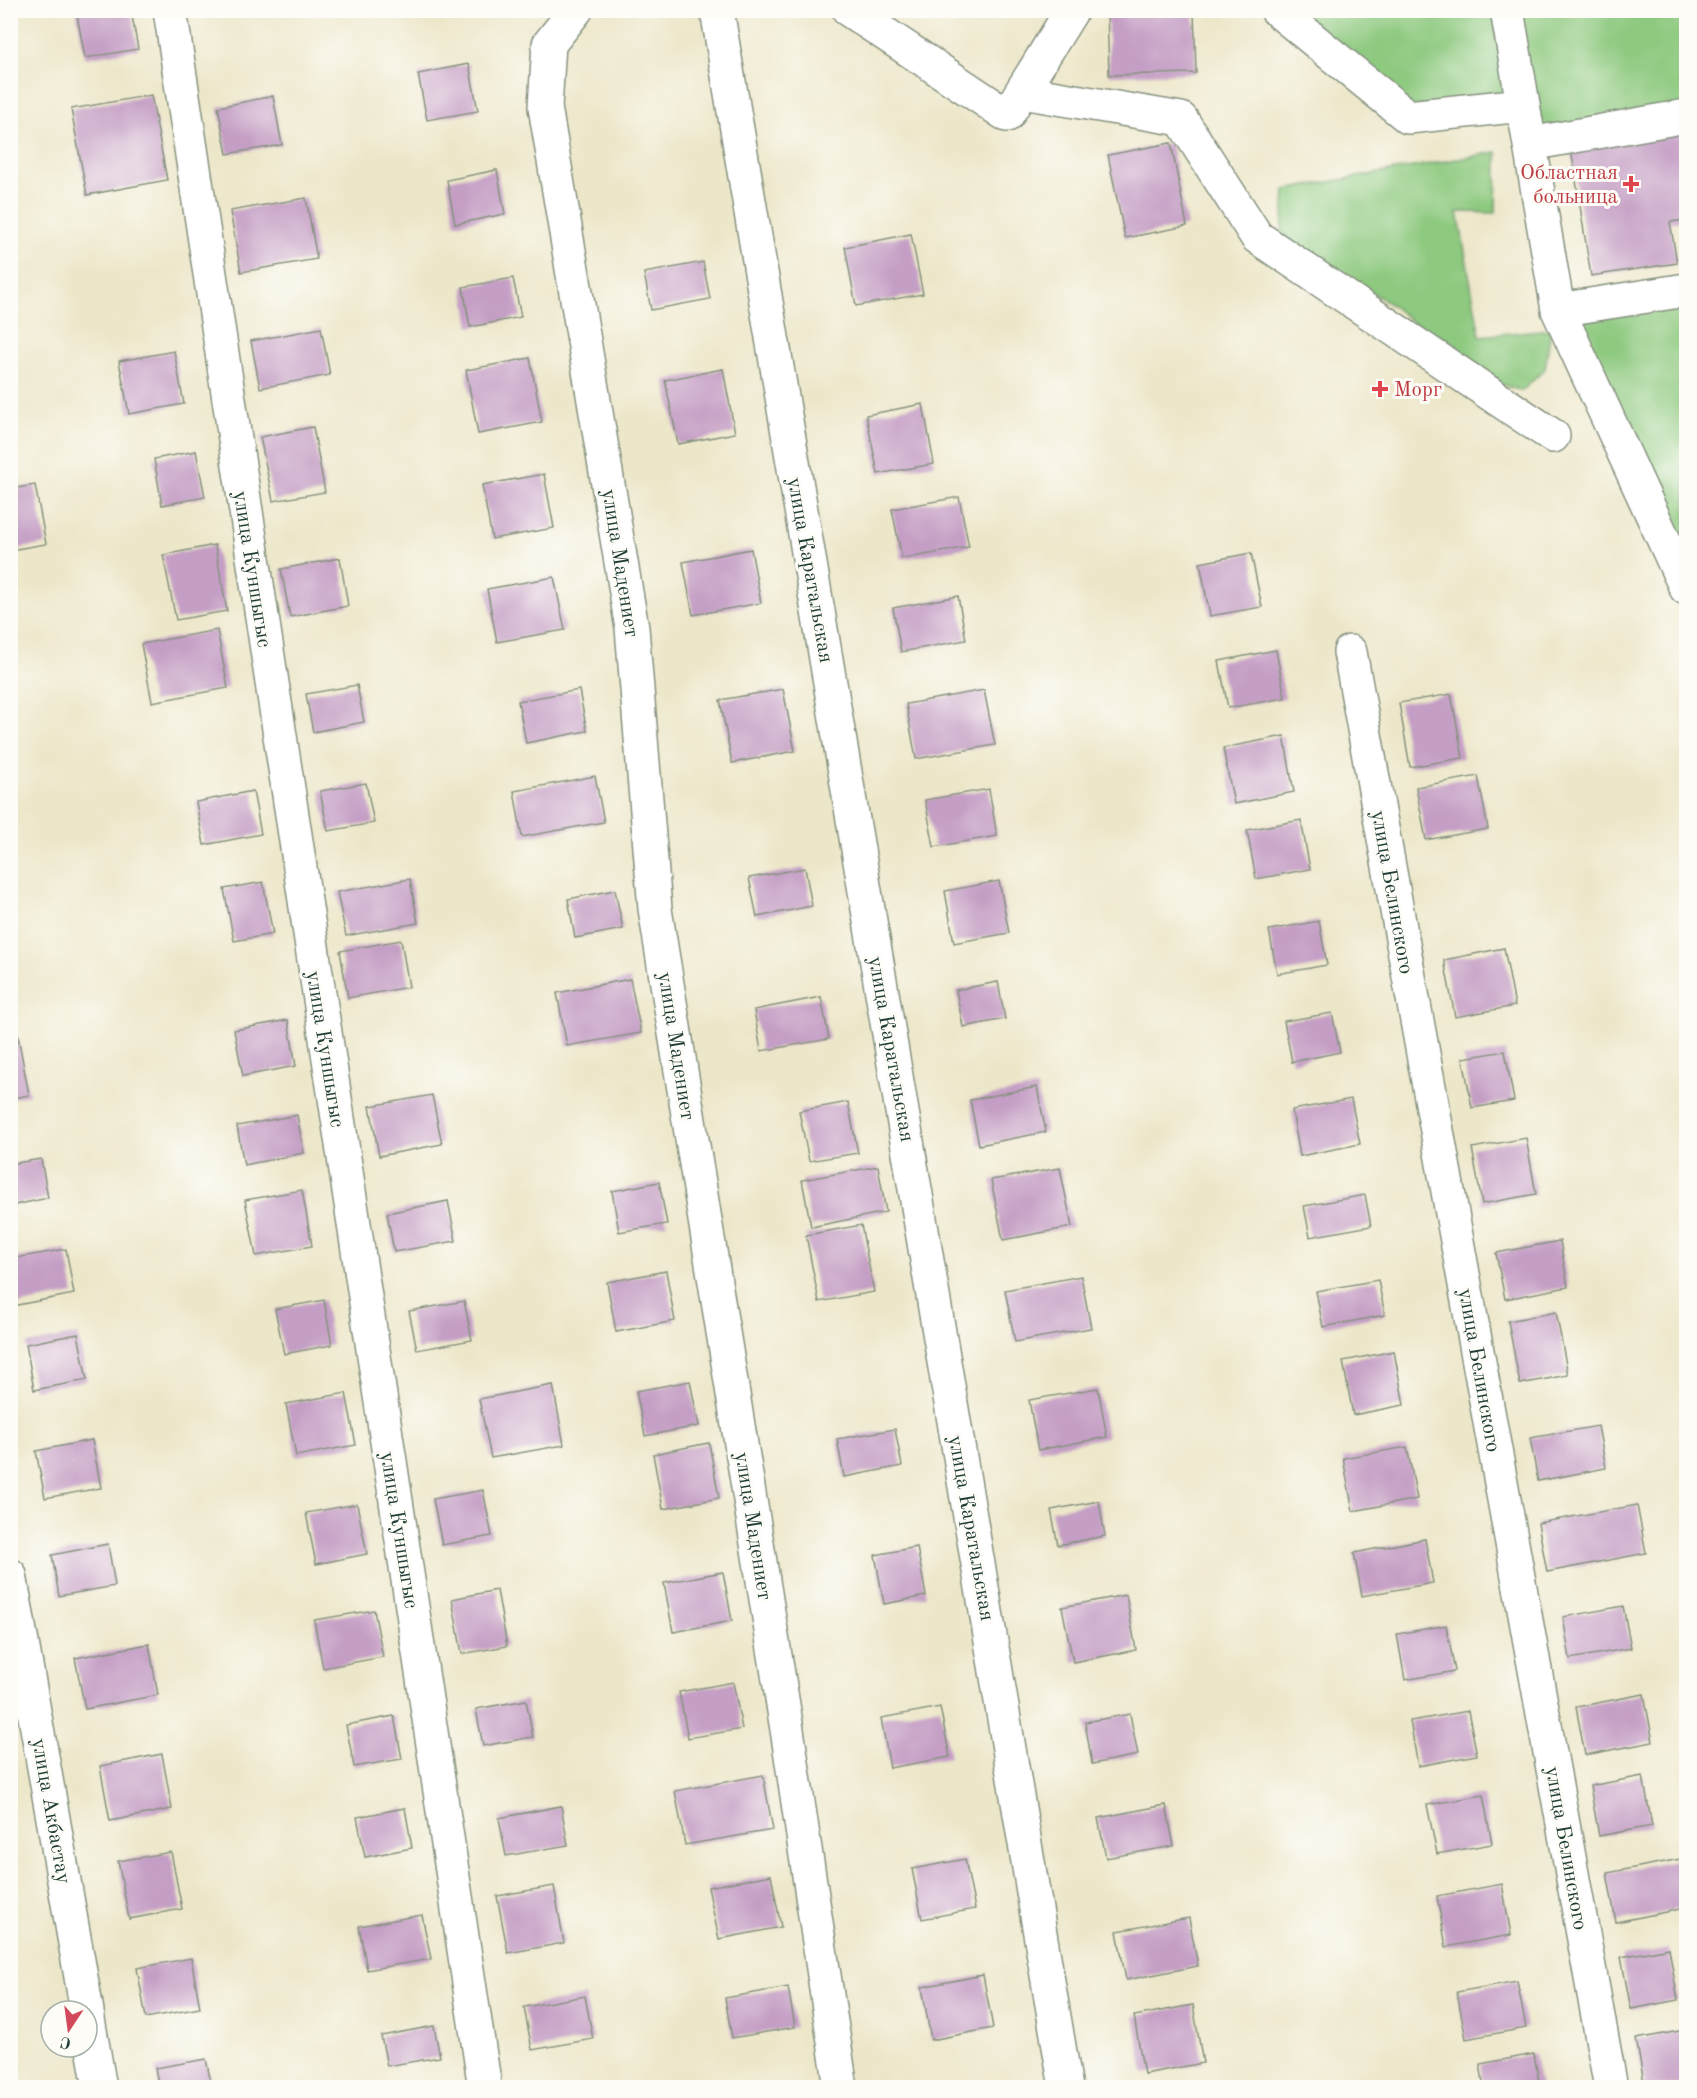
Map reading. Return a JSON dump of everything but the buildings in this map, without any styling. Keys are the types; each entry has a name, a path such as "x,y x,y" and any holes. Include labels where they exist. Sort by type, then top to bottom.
{"street":[{"name":"улица Куншыгыс","path":"170,10 485,2088"},
{"name":"улица Мадениет","path":"576,10 549,44 545,107 632,628 655,909 786,1724 841,2088"},
{"path":"849,10 1015,104 1181,119 1257,237 1552,436"},
{"path":"1015,104 1072,10"},
{"path":"1277,10 1408,117 1523,105"},
{"path":"1507,10 1558,310 1686,588"},
{"name":"улица Каратальская","path":"716,11 1066,2088"},
{"path":"1530,144 1686,116"},
{"path":"1558,310 1686,290"},
{"name":"улица Белинского","path":"1350,652 1611,2088"},
{"name":"улица Акбастау","path":"10,1575 85,1999"},
{"name":"улица Акбастау","path":"95,2059 100,2088"}],"green space":[{"path":"1296,11 1493,11 1507,93 1414,107"},
{"path":"1516,11 1686,11 1686,106 1534,132"},
{"path":"1497,152 1496,213 1458,212 1480,336 1551,329 1545,369 1522,391 1484,379 1390,304 1282,235 1285,190"},
{"path":"1686,303 1686,566 1576,319"}],"place":[{"name":"Областная больница","path":"1631,184"},
{"name":"Морг","path":"1380,389"}]}
